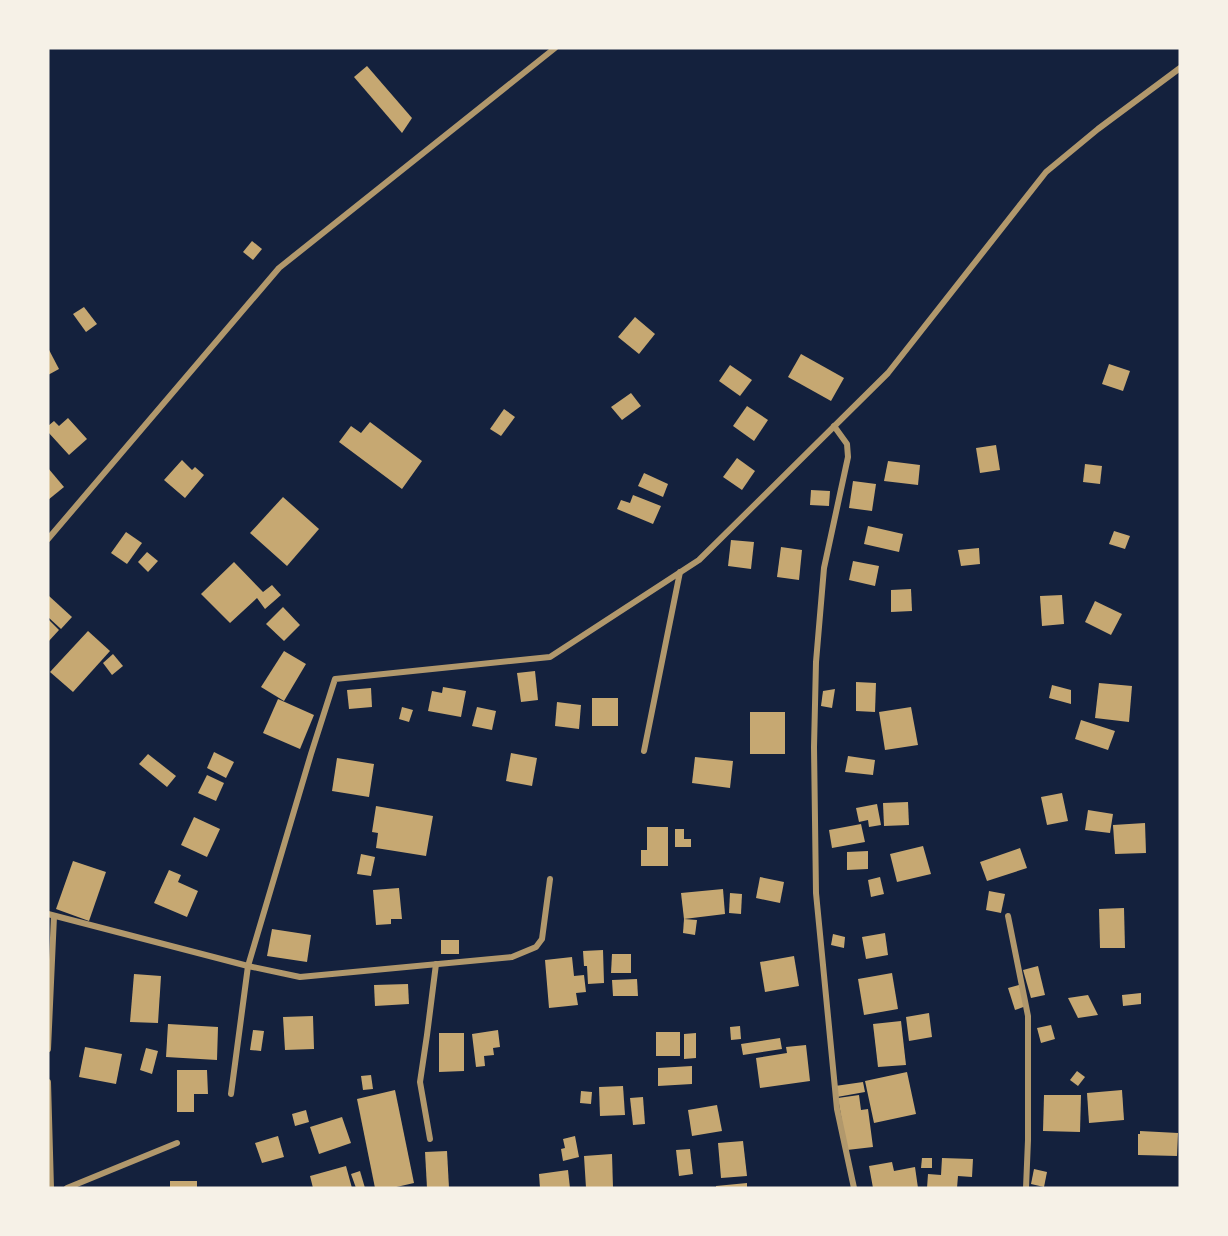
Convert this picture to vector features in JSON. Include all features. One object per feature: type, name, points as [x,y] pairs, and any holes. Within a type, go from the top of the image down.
[{"type":"street","points":[[48,540],[279,268],[555,48]]},
{"type":"street","points":[[231,1094],[248,966],[310,754],[335,679],[550,657],[699,560],[888,373],[1046,172],[1098,129],[1180,69]]},
{"type":"street","points":[[834,426],[848,444],[848,457],[824,568],[816,662],[814,747],[816,893],[837,1109],[854,1188]]},
{"type":"street","points":[[644,751],[680,572]]},
{"type":"street","points":[[48,1049],[51,915],[248,966],[300,977],[512,957],[536,947],[542,939],[550,879]]},
{"type":"street","points":[[1008,916],[1028,1016],[1026,1188]]},
{"type":"street","points":[[430,1139],[420,1082],[436,964]]},
{"type":"street","points":[[48,1082],[51,1188]]},
{"type":"street","points":[[67,1188],[177,1143]]},
{"type":"building","points":[[367,66],[412,118],[402,133],[354,77]]},
{"type":"building","points":[[252,241],[262,249],[253,260],[243,252]]},
{"type":"building","points":[[84,307],[97,324],[86,332],[73,314]]},
{"type":"building","points":[[635,317],[655,334],[639,354],[618,337]]},
{"type":"building","points":[[48,348],[59,369],[48,375]]},
{"type":"building","points":[[801,354],[844,378],[831,401],[788,377]]},
{"type":"building","points":[[1109,364],[1130,371],[1123,391],[1102,384]]},
{"type":"building","points":[[730,365],[752,380],[740,396],[719,381]]},
{"type":"building","points":[[631,393],[641,406],[622,420],[611,407]]},
{"type":"building","points":[[747,406],[768,420],[754,441],[733,426]]},
{"type":"building","points":[[504,409],[515,417],[501,436],[490,429]]},
{"type":"building","points":[[68,418],[87,439],[69,455],[48,432],[48,426],[54,421],[59,426]]},
{"type":"building","points":[[370,422],[422,461],[402,489],[339,442],[351,426],[361,433]]},
{"type":"building","points":[[996,445],[1000,470],[980,473],[976,448]]},
{"type":"building","points":[[737,458],[755,471],[742,490],[723,477]]},
{"type":"building","points":[[182,460],[192,470],[195,467],[204,475],[185,498],[164,480]]},
{"type":"building","points":[[888,461],[920,465],[918,485],[884,481]]},
{"type":"building","points":[[1085,464],[1102,466],[1100,484],[1083,482]]},
{"type":"building","points":[[48,468],[64,487],[48,500]]},
{"type":"building","points":[[644,473],[668,484],[663,497],[638,486]]},
{"type":"building","points":[[853,481],[876,484],[872,511],[849,508]]},
{"type":"building","points":[[811,490],[830,491],[829,506],[810,505]]},
{"type":"building","points":[[633,495],[661,506],[653,524],[617,509],[621,500],[630,503]]},
{"type":"building","points":[[283,497],[319,529],[287,566],[250,533]]},
{"type":"building","points":[[868,526],[903,534],[899,552],[864,544]]},
{"type":"building","points":[[1114,531],[1130,536],[1125,549],[1109,544]]},
{"type":"building","points":[[126,532],[142,543],[127,564],[111,553]]},
{"type":"building","points":[[731,540],[754,542],[751,569],[728,566]]},
{"type":"building","points":[[781,547],[802,550],[799,580],[777,577]]},
{"type":"building","points":[[979,548],[980,564],[961,566],[958,550]]},
{"type":"building","points":[[147,552],[158,561],[148,572],[138,562]]},
{"type":"building","points":[[853,561],[879,566],[875,586],[849,580]]},
{"type":"building","points":[[234,562],[263,592],[272,585],[281,595],[265,609],[257,598],[230,623],[201,594]]},
{"type":"building","points":[[911,589],[912,611],[891,612],[891,590]]},
{"type":"building","points":[[1062,595],[1064,624],[1042,626],[1040,596]]},
{"type":"building","points":[[49,596],[72,617],[61,629],[48,617]]},
{"type":"building","points":[[1095,601],[1122,614],[1111,635],[1085,622]]},
{"type":"building","points":[[283,607],[300,625],[284,641],[266,624]]},
{"type":"building","points":[[48,619],[59,630],[48,642]]},
{"type":"building","points":[[88,631],[110,651],[73,692],[50,672]]},
{"type":"building","points":[[284,651],[306,664],[284,701],[261,687]]},
{"type":"building","points":[[113,654],[123,666],[112,675],[103,663]]},
{"type":"building","points":[[535,671],[538,700],[521,702],[517,673]]},
{"type":"building","points":[[856,682],[876,683],[875,712],[856,711]]},
{"type":"building","points":[[1099,683],[1132,686],[1129,722],[1095,718]]},
{"type":"building","points":[[1052,685],[1071,690],[1071,704],[1049,698]]},
{"type":"building","points":[[443,687],[466,691],[461,717],[428,711],[432,691],[442,693]]},
{"type":"building","points":[[371,688],[372,707],[349,709],[347,690]]},
{"type":"building","points":[[835,689],[832,708],[821,706],[823,691]]},
{"type":"building","points":[[592,698],[618,698],[618,726],[592,726]]},
{"type":"building","points":[[278,699],[314,715],[300,749],[263,733]]},
{"type":"building","points":[[557,702],[581,705],[579,729],[555,726]]},
{"type":"building","points":[[402,707],[413,710],[409,722],[399,719]]},
{"type":"building","points":[[477,707],[496,711],[492,730],[472,726]]},
{"type":"building","points":[[911,707],[918,745],[885,750],[879,712]]},
{"type":"building","points":[[750,712],[785,712],[785,754],[750,754]]},
{"type":"building","points":[[1081,720],[1115,731],[1108,750],[1075,739]]},
{"type":"building","points":[[214,752],[234,762],[226,778],[207,768]]},
{"type":"building","points":[[511,753],[537,758],[532,786],[506,781]]},
{"type":"building","points":[[148,754],[176,776],[167,787],[139,764]]},
{"type":"building","points":[[848,756],[875,760],[873,775],[845,772]]},
{"type":"building","points":[[695,757],[733,761],[730,788],[692,783]]},
{"type":"building","points":[[337,758],[374,764],[369,797],[332,791]]},
{"type":"building","points":[[207,775],[224,783],[216,801],[198,793]]},
{"type":"building","points":[[1062,793],[1068,821],[1047,825],[1041,797]]},
{"type":"building","points":[[908,802],[909,825],[884,826],[883,803]]},
{"type":"building","points":[[877,804],[881,825],[869,827],[868,820],[859,822],[856,808]]},
{"type":"building","points":[[376,806],[433,816],[426,856],[376,848],[378,833],[372,832]]},
{"type":"building","points":[[1088,810],[1113,814],[1110,833],[1085,830]]},
{"type":"building","points":[[194,817],[220,829],[207,857],[181,845]]},
{"type":"building","points":[[1145,823],[1146,853],[1115,854],[1113,825]]},
{"type":"building","points":[[861,824],[865,842],[832,848],[829,830]]},
{"type":"building","points":[[647,827],[668,827],[668,866],[641,866],[641,850],[647,850]]},
{"type":"building","points":[[675,829],[684,829],[684,839],[691,839],[691,847],[675,847]]},
{"type":"building","points":[[923,846],[931,874],[897,882],[890,854]]},
{"type":"building","points":[[1020,848],[1027,868],[987,881],[980,862]]},
{"type":"building","points":[[868,851],[868,869],[847,870],[847,852]]},
{"type":"building","points":[[361,854],[375,857],[371,876],[357,874]]},
{"type":"building","points":[[73,861],[106,872],[89,921],[56,909]]},
{"type":"building","points":[[169,870],[181,875],[178,882],[198,891],[187,917],[154,903]]},
{"type":"building","points":[[760,877],[784,882],[780,903],[756,898]]},
{"type":"building","points":[[880,877],[884,894],[871,897],[868,880]]},
{"type":"building","points":[[399,888],[402,919],[391,919],[391,924],[376,925],[373,890]]},
{"type":"building","points":[[723,889],[725,914],[684,919],[681,893]]},
{"type":"building","points":[[989,891],[1005,894],[1001,913],[986,910]]},
{"type":"building","points":[[730,893],[742,894],[741,914],[729,913]]},
{"type":"building","points":[[1124,908],[1125,948],[1100,948],[1099,909]]},
{"type":"building","points":[[684,919],[697,920],[695,935],[683,933]]},
{"type":"building","points":[[272,929],[311,935],[307,962],[267,956]]},
{"type":"building","points":[[885,933],[888,955],[866,959],[862,937]]},
{"type":"building","points":[[833,934],[845,937],[844,948],[831,945]]},
{"type":"building","points":[[441,940],[459,940],[459,954],[441,954]]},
{"type":"building","points":[[603,950],[604,983],[588,984],[583,951]]},
{"type":"building","points":[[612,954],[631,954],[631,973],[611,973]]},
{"type":"building","points":[[794,956],[799,986],[765,992],[760,962]]},
{"type":"building","points":[[572,957],[574,976],[584,975],[586,992],[576,993],[578,1005],[549,1008],[545,960]]},
{"type":"building","points":[[1038,966],[1045,995],[1031,998],[1023,970]]},
{"type":"building","points":[[892,973],[898,1009],[864,1015],[858,979]]},
{"type":"building","points":[[134,974],[161,976],[158,1023],[130,1022]]},
{"type":"building","points":[[637,979],[638,996],[613,996],[612,980]]},
{"type":"building","points":[[408,984],[409,1004],[375,1006],[374,985]]},
{"type":"building","points":[[1019,985],[1026,1006],[1015,1010],[1008,988]]},
{"type":"building","points":[[1141,993],[1141,1004],[1123,1006],[1122,995]]},
{"type":"building","points":[[1088,995],[1098,1015],[1078,1018],[1068,998]]},
{"type":"building","points":[[929,1013],[932,1037],[909,1041],[906,1017]]},
{"type":"building","points":[[313,1016],[314,1049],[285,1050],[283,1017]]},
{"type":"building","points":[[901,1021],[906,1065],[878,1067],[873,1024]]},
{"type":"building","points":[[168,1024],[218,1027],[217,1060],[166,1057]]},
{"type":"building","points":[[1051,1025],[1055,1039],[1041,1043],[1037,1028]]},
{"type":"building","points":[[740,1026],[741,1039],[731,1040],[730,1027]]},
{"type":"building","points":[[253,1030],[264,1031],[261,1051],[250,1050]]},
{"type":"building","points":[[498,1030],[500,1047],[493,1048],[494,1055],[484,1056],[485,1066],[476,1067],[472,1034]]},
{"type":"building","points":[[656,1032],[680,1032],[680,1056],[656,1056]]},
{"type":"building","points":[[439,1033],[464,1033],[464,1071],[439,1072]]},
{"type":"building","points":[[696,1033],[696,1058],[684,1059],[684,1034]]},
{"type":"building","points":[[780,1038],[782,1049],[743,1055],[741,1044]]},
{"type":"building","points":[[806,1045],[810,1081],[760,1088],[756,1058],[787,1053],[786,1047]]},
{"type":"building","points":[[85,1047],[122,1054],[116,1084],[79,1077]]},
{"type":"building","points":[[146,1048],[158,1051],[152,1074],[140,1070]]},
{"type":"building","points":[[692,1066],[692,1084],[658,1086],[658,1068]]},
{"type":"building","points":[[177,1070],[207,1070],[208,1094],[194,1094],[194,1112],[177,1112]]},
{"type":"building","points":[[1077,1071],[1085,1077],[1078,1086],[1070,1080]]},
{"type":"building","points":[[907,1072],[916,1114],[874,1123],[865,1081]]},
{"type":"building","points":[[371,1075],[373,1089],[363,1090],[361,1076]]},
{"type":"building","points":[[863,1082],[865,1092],[837,1097],[835,1086]]},
{"type":"building","points":[[623,1086],[625,1115],[600,1116],[599,1087]]},
{"type":"building","points":[[395,1090],[414,1183],[392,1188],[375,1188],[357,1099]]},
{"type":"building","points":[[1122,1090],[1124,1120],[1089,1123],[1087,1093]]},
{"type":"building","points":[[581,1091],[592,1092],[591,1104],[580,1103]]},
{"type":"building","points":[[859,1095],[861,1110],[868,1109],[873,1147],[847,1150],[838,1098]]},
{"type":"building","points":[[1044,1095],[1081,1095],[1080,1132],[1043,1131]]},
{"type":"building","points":[[643,1097],[645,1124],[633,1125],[630,1098]]},
{"type":"building","points":[[717,1105],[722,1131],[692,1136],[688,1110]]},
{"type":"building","points":[[306,1110],[309,1122],[295,1126],[292,1114]]},
{"type":"building","points":[[342,1117],[351,1143],[319,1154],[310,1127]]},
{"type":"building","points":[[1140,1131],[1178,1133],[1177,1156],[1138,1155]]},
{"type":"building","points":[[278,1136],[284,1157],[262,1163],[255,1143]]},
{"type":"building","points":[[575,1136],[579,1157],[563,1161],[561,1149],[565,1148],[563,1139]]},
{"type":"building","points":[[743,1141],[747,1176],[721,1178],[718,1143]]},
{"type":"building","points":[[690,1149],[693,1174],[679,1176],[676,1150]]},
{"type":"building","points":[[447,1151],[449,1188],[427,1188],[425,1152]]},
{"type":"building","points":[[612,1154],[613,1188],[586,1188],[584,1156]]},
{"type":"building","points":[[922,1158],[932,1158],[932,1168],[921,1168]]},
{"type":"building","points":[[942,1158],[973,1159],[972,1177],[958,1176],[957,1188],[927,1188],[928,1174],[941,1175]]},
{"type":"building","points":[[892,1162],[894,1171],[915,1167],[918,1188],[873,1188],[869,1166]]},
{"type":"building","points":[[346,1166],[352,1188],[313,1188],[310,1176]]},
{"type":"building","points":[[1034,1169],[1047,1172],[1044,1187],[1031,1184]]},
{"type":"building","points":[[568,1170],[570,1188],[540,1188],[539,1174]]},
{"type":"building","points":[[360,1171],[365,1188],[356,1188],[351,1174]]},
{"type":"building","points":[[170,1181],[197,1181],[197,1188],[170,1188]]},
{"type":"building","points":[[747,1183],[747,1188],[716,1188],[716,1186]]}]
